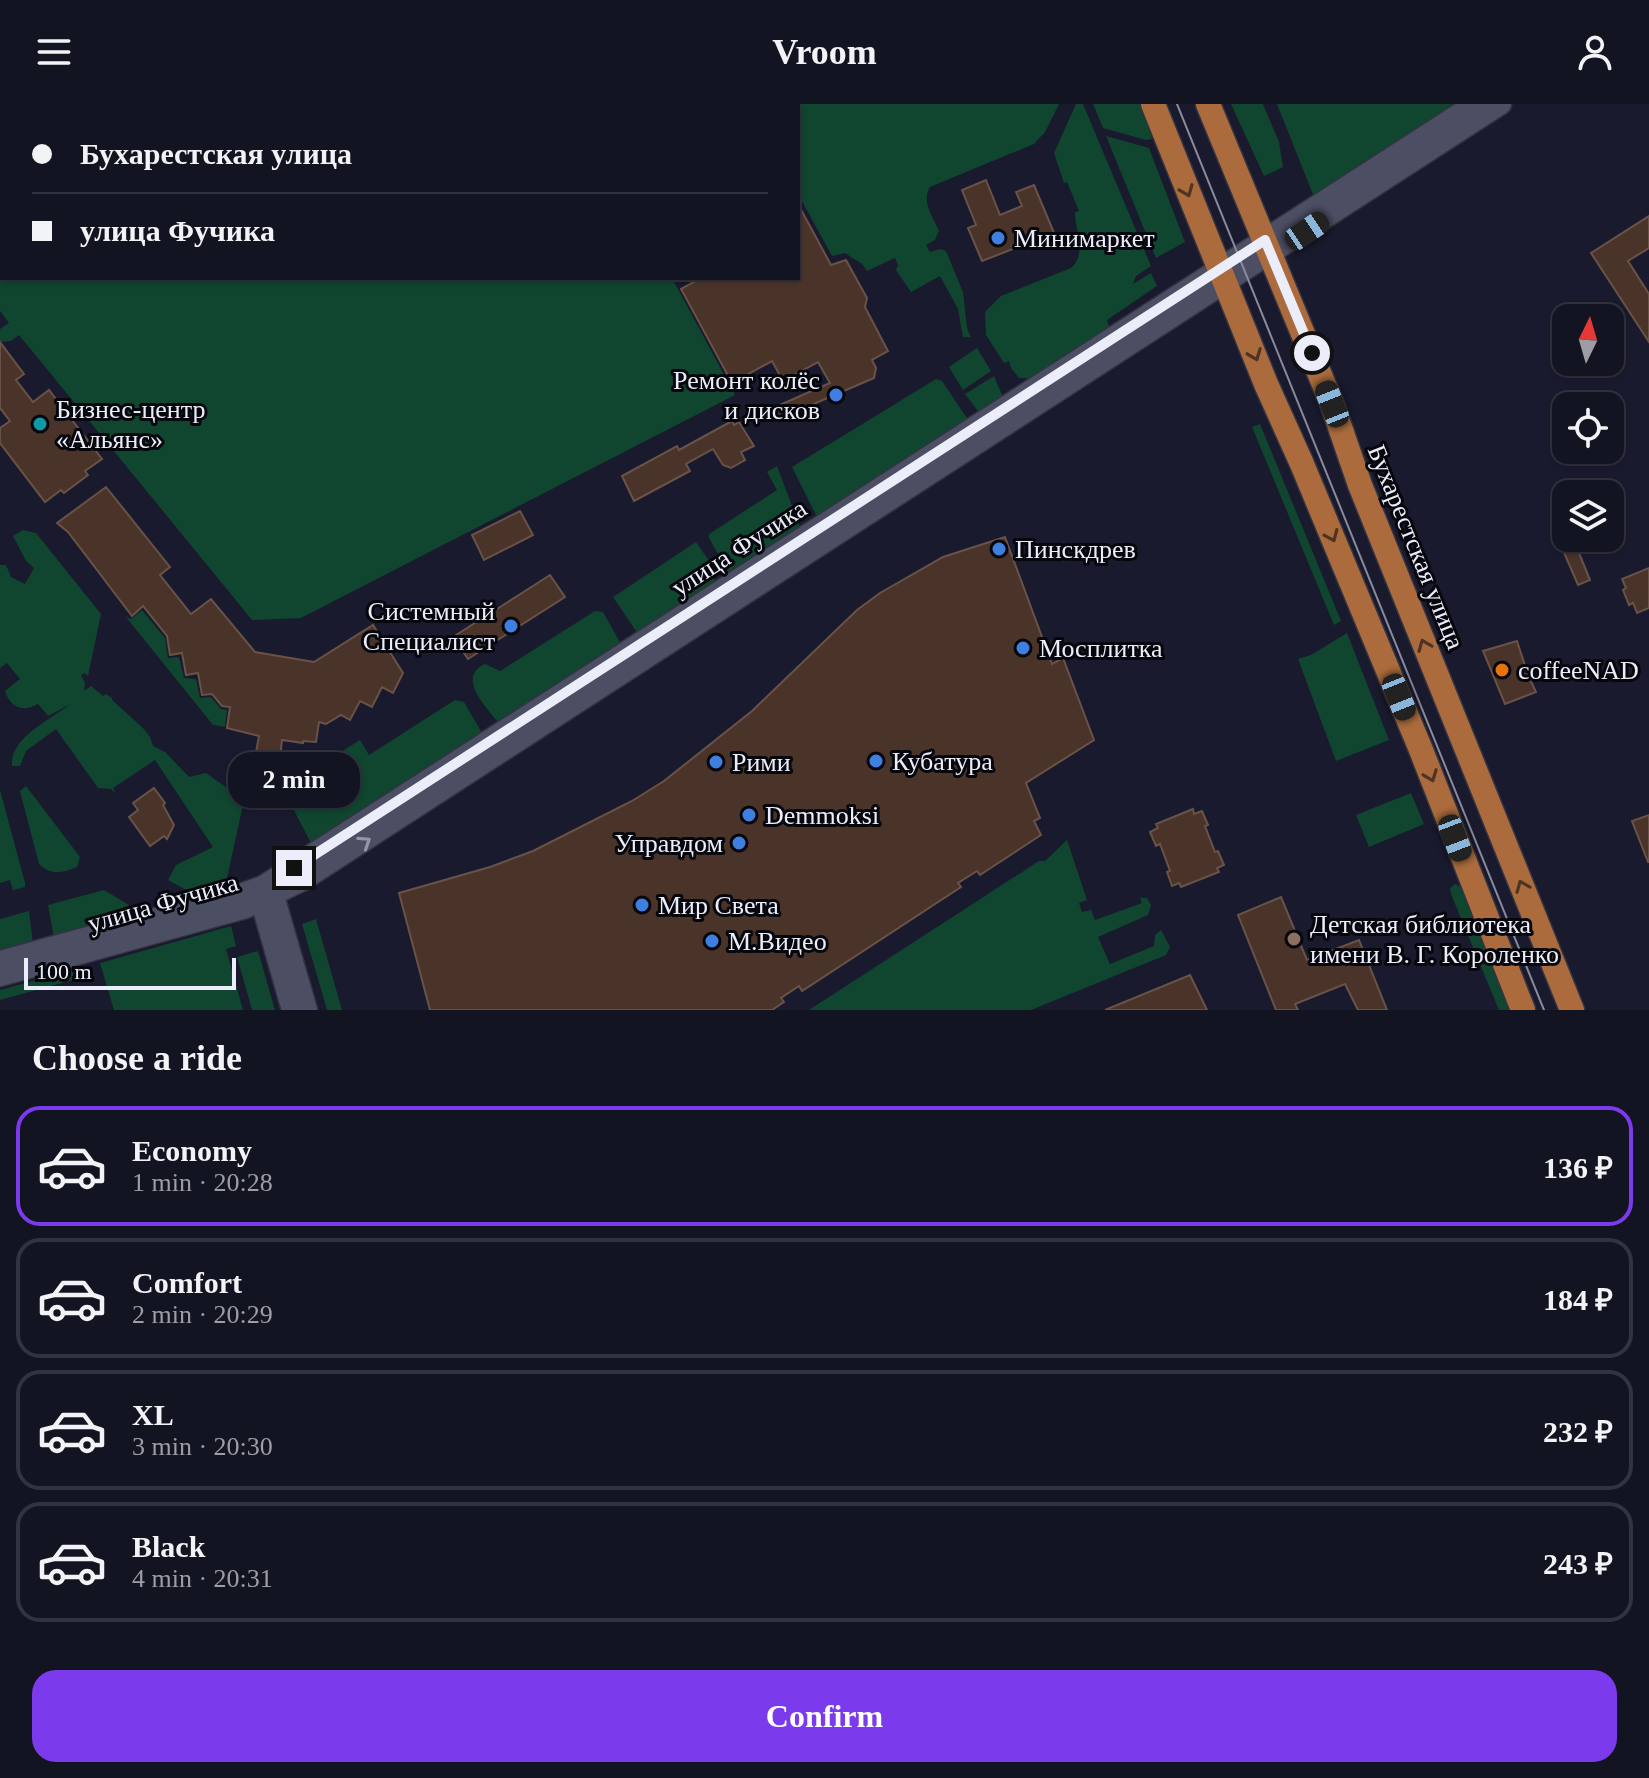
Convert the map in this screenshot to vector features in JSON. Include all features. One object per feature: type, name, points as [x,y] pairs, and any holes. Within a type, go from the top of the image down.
[{"type":"main road","points":[[1153,104],[1421,750],[1523,1010]]},
{"type":"main road","name":"Бухарестская улица","points":[[1208,104],[1332,404],[1360,485],[1572,1010]]},
{"type":"street","name":"улица Фучика","points":[[0,976],[266,895],[1268,246],[1474,104]]},
{"type":"street","name":"улица Фучика","points":[[1268,246],[1501,104]]},
{"type":"street","name":"улица Фучика","points":[[0,961],[229,898],[266,895]]},
{"type":"street","points":[[266,895],[292,1010]]},
{"type":"street","points":[[266,895],[307,1010]]},
{"type":"green space","points":[[800,104],[1059,104],[1045,132],[1034,144],[930,187],[928,192],[929,209],[939,231],[935,240],[926,245],[930,252],[946,251],[963,292],[971,337],[963,337],[958,309],[940,276],[911,292],[896,270],[898,265],[895,258],[867,271],[845,253],[832,256],[800,198]]},
{"type":"green space","points":[[1076,104],[1083,104],[1151,266],[1136,276],[1133,284],[1151,273],[1157,286],[1107,320],[1110,329],[1033,378],[1019,378],[1009,361],[1004,363],[986,335],[985,312],[1001,296],[1071,268],[1076,263],[1079,250],[1075,212],[1079,211],[1067,182],[1064,183],[1054,153]]},
{"type":"green space","points":[[1093,104],[1141,104],[1152,139],[1103,128]]},
{"type":"green space","points":[[1231,104],[1263,104],[1279,142],[1283,167],[1264,176]]},
{"type":"green space","points":[[1277,104],[1455,104],[1314,197]]},
{"type":"green space","points":[[1106,136],[1149,148],[1185,242],[1156,258]]},
{"type":"green space","points":[[0,280],[673,280],[735,395],[301,618],[252,620],[19,335],[11,341],[0,342],[0,329],[9,323],[0,311]]},
{"type":"green space","points":[[977,348],[991,371],[963,390],[949,367]]},
{"type":"green space","points":[[994,376],[1002,395],[999,401],[980,414],[965,394]]},
{"type":"green space","points":[[936,379],[942,381],[969,421],[818,519],[792,467]]},
{"type":"green space","points":[[1260,424],[1341,621],[1334,625],[1252,427]]},
{"type":"green space","points":[[777,466],[800,527],[728,572],[709,534],[777,490],[767,472]]},
{"type":"green space","points":[[23,530],[36,533],[101,614],[88,676],[85,673],[81,675],[85,683],[84,691],[91,686],[103,696],[106,694],[112,698],[143,728],[153,746],[165,752],[189,777],[206,773],[244,800],[226,883],[190,892],[168,880],[176,865],[213,847],[155,760],[113,788],[116,794],[111,789],[98,788],[56,729],[26,751],[20,766],[12,766],[17,746],[24,738],[69,705],[48,716],[38,704],[27,708],[13,705],[5,691],[20,679],[7,663],[0,668],[0,565],[6,565],[11,577],[25,584],[34,568],[26,561],[13,536]]},
{"type":"green space","points":[[696,542],[712,565],[715,584],[638,634],[613,597]]},
{"type":"green space","points":[[142,610],[165,638],[168,658],[179,657],[184,678],[196,679],[200,698],[211,697],[221,709],[227,710],[225,727],[213,725],[126,617],[131,619]]},
{"type":"green space","points":[[595,611],[603,612],[621,644],[501,723],[496,720],[480,699],[473,683],[477,669],[485,664],[500,671]]},
{"type":"green space","points":[[1347,633],[1389,740],[1336,761],[1298,659],[1311,655]]},
{"type":"green space","points":[[455,700],[464,702],[482,733],[313,847],[283,789],[360,740],[369,755]]},
{"type":"green space","points":[[26,786],[80,857],[77,867],[57,872],[39,864],[20,791]]},
{"type":"green space","points":[[0,790],[25,883],[25,887],[13,890],[10,880],[0,883]]},
{"type":"green space","points":[[1411,793],[1424,824],[1369,847],[1356,815]]},
{"type":"green space","points":[[1067,840],[1087,900],[1079,903],[1082,912],[1091,910],[1095,920],[1142,903],[1140,898],[1147,898],[1151,905],[1148,915],[1098,937],[1110,964],[1154,946],[1155,935],[1161,930],[1170,947],[1166,955],[1031,1010],[809,1010],[1039,861],[1045,861]]},
{"type":"green space","points":[[1455,884],[1461,887],[1511,1010],[1499,1010],[1451,894],[1450,888]]},
{"type":"green space","points":[[104,890],[129,905],[124,918],[54,938],[48,905]]},
{"type":"green space","points":[[29,911],[33,943],[0,953],[0,919]]},
{"type":"green space","points":[[316,919],[342,1010],[327,1010],[302,924]]},
{"type":"green space","points":[[231,926],[236,946],[226,949],[243,1010],[114,1010],[100,963]]},
{"type":"green space","points":[[258,951],[275,1010],[252,1010],[237,957]]},
{"type":"green space","points":[[87,966],[84,977],[0,1000],[0,990]]},
{"type":"building","points":[[986,180],[1000,215],[1022,206],[1016,192],[1034,185],[1057,240],[1038,248],[1034,236],[1012,245],[1013,249],[982,261],[968,228],[976,225],[962,190]]},
{"type":"building","points":[[800,208],[831,265],[846,260],[867,298],[865,307],[888,351],[872,360],[876,368],[874,378],[779,419],[775,407],[830,383],[818,362],[783,381],[772,361],[732,383],[681,289],[697,280],[800,280]]},
{"type":"building","points":[[1649,216],[1649,248],[1628,261],[1649,294],[1649,342],[1591,253]]},
{"type":"building","name":"Бизнес-центр «Альянс»","points":[[0,342],[24,374],[16,380],[33,402],[49,390],[102,459],[85,471],[88,475],[64,493],[61,490],[45,502],[0,443],[0,428],[10,421],[0,408]]},
{"type":"building","points":[[732,421],[734,425],[739,422],[754,446],[741,452],[745,460],[731,468],[723,465],[713,449],[686,464],[690,471],[634,501],[622,476]]},
{"type":"building","points":[[106,487],[170,567],[160,575],[191,614],[211,599],[255,652],[314,662],[373,625],[403,673],[393,693],[382,687],[372,707],[360,701],[350,720],[341,715],[326,724],[319,722],[316,742],[282,740],[279,768],[259,768],[259,764],[254,763],[259,736],[227,728],[230,707],[222,706],[212,694],[202,695],[198,673],[186,675],[182,653],[170,655],[167,636],[143,606],[132,616],[68,532],[57,523]]},
{"type":"building","points":[[520,511],[533,535],[484,560],[472,535]]},
{"type":"building","name":"Кубатура","points":[[1005,537],[1052,664],[1063,658],[1094,740],[1026,783],[1040,818],[1034,821],[1041,835],[980,875],[977,871],[958,883],[961,887],[802,991],[799,986],[781,998],[784,1002],[772,1010],[430,1010],[399,893],[490,867],[533,851],[632,801],[664,781],[752,711],[857,610],[880,593],[943,557]]},
{"type":"building","points":[[1564,552],[1579,552],[1590,580],[1578,585]]},
{"type":"building","points":[[1649,568],[1649,608],[1637,613],[1633,603],[1629,605],[1622,579]]},
{"type":"building","points":[[550,575],[565,597],[468,659],[453,637]]},
{"type":"building","points":[[1517,641],[1536,692],[1505,704],[1483,651]]},
{"type":"building","points":[[154,788],[165,803],[163,805],[174,825],[167,839],[164,836],[150,846],[129,817],[138,810],[133,803]]},
{"type":"building","points":[[1193,809],[1194,814],[1202,811],[1215,852],[1218,851],[1224,865],[1217,868],[1219,872],[1181,887],[1179,883],[1172,886],[1160,844],[1156,846],[1150,832],[1158,828],[1156,824]]},
{"type":"building","points":[[1649,815],[1649,862],[1648,862],[1632,821]]},
{"type":"building","points":[[1281,897],[1307,960],[1359,940],[1387,1010],[1358,1010],[1345,984],[1295,1004],[1298,1010],[1276,1010],[1238,915]]},
{"type":"building","points":[[1190,975],[1207,1010],[1105,1010]]},
{"type":"tram line","points":[[1177,104],[1544,1010]]},
{"type":"place","name":"Минимаркет","points":[[998,238]]},
{"type":"place","name":"Ремонт колёс и дисков","points":[[836,395]]},
{"type":"place","name":"Бизнес-центр «Альянс»","points":[[40,424]]},
{"type":"place","name":"Пинскдрев","points":[[999,549]]},
{"type":"place","name":"Системный Специалист","points":[[511,626]]},
{"type":"place","name":"Мосплитка","points":[[1023,648]]},
{"type":"place","name":"coffeeNAD","points":[[1502,670]]},
{"type":"place","name":"Кубатура","points":[[876,761]]},
{"type":"place","name":"Рими","points":[[716,762]]},
{"type":"place","name":"Demmoksi","points":[[749,815]]},
{"type":"place","name":"Управдом","points":[[739,843]]},
{"type":"place","name":"Мир Света","points":[[642,905]]},
{"type":"place","name":"Детская библиотека имени В. Г. Короленко","points":[[1294,939]]},
{"type":"place","name":"М.Видео","points":[[712,941]]},
{"type":"route","points":[[294,868],[1265,240],[1312,353]]}]
